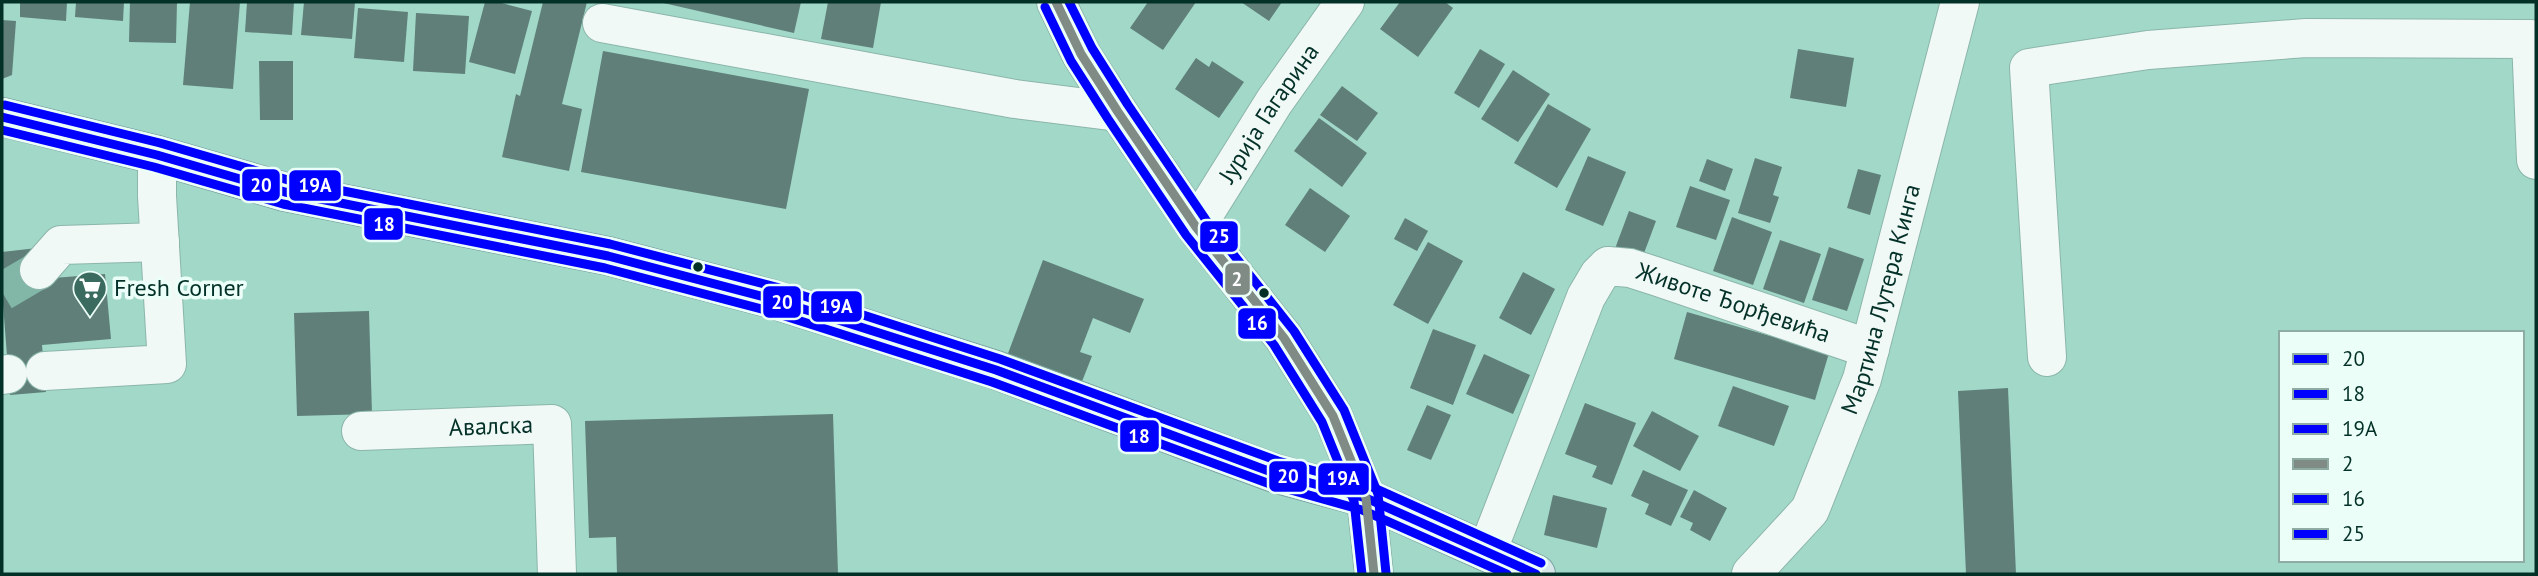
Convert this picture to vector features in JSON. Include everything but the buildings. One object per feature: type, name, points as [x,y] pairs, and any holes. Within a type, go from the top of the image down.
[{"type":"main road","points":[[2,117],[157,155],[285,192],[608,256],[772,299],[996,370],[1274,473],[1366,498],[1536,574]]},
{"type":"street","points":[[1056,2],[1081,54],[1118,112],[1196,227],[1284,338],[1333,416],[1366,498],[1374,574]]},
{"type":"street","name":"Јурија Гагарина","points":[[1196,227],[1274,102],[1345,2]]},
{"type":"street","name":"Мартина Лутера Кинга","points":[[1751,574],[1810,510],[1862,379],[1960,2]]},
{"type":"street","points":[[602,23],[1015,99],[1118,112]]},
{"type":"street","points":[[2047,357],[2029,68],[2148,50],[2306,38],[2531,39],[2536,160]]},
{"type":"street","points":[[18,373],[167,364],[157,155]]},
{"type":"street","points":[[39,271],[61,245],[160,242]]},
{"type":"street","name":"Животе Ђорђевића","points":[[1487,552],[1587,297],[1599,275],[1608,266],[1630,268],[1870,349]]},
{"type":"street","name":"Авалска","points":[[361,431],[552,424],[557,574]]},
{"type":"tunnel","points":[[2,292],[39,270]]},
{"type":"transit line","name":"2","points":[[1056,2],[1081,54],[1118,112],[1196,227],[1284,338],[1333,416],[1366,498],[1374,574]]},
{"type":"transit line","name":"25","points":[[1069,2],[1092,48],[1128,105],[1206,220],[1294,331],[1344,410],[1378,494],[1386,573]]},
{"type":"transit line","name":"16","points":[[1045,7],[1071,61],[1108,119],[1186,235],[1274,345],[1322,422],[1354,501],[1362,574]]},
{"type":"transit line","name":"19А","points":[[5,105],[160,143],[288,180],[610,244],[776,287],[1000,359],[1278,461],[1370,486],[1541,563]]},
{"type":"transit line","name":"20","points":[[2,117],[157,155],[285,192],[608,256],[772,299],[996,370],[1274,473],[1366,498],[1536,574]]},
{"type":"transit line","name":"18","points":[[2,130],[154,167],[283,204],[605,268],[769,311],[992,382],[1270,484],[1362,510],[1507,574]]},
{"type":"place","name":"Fresh Corner","points":[[90,318]]}]
